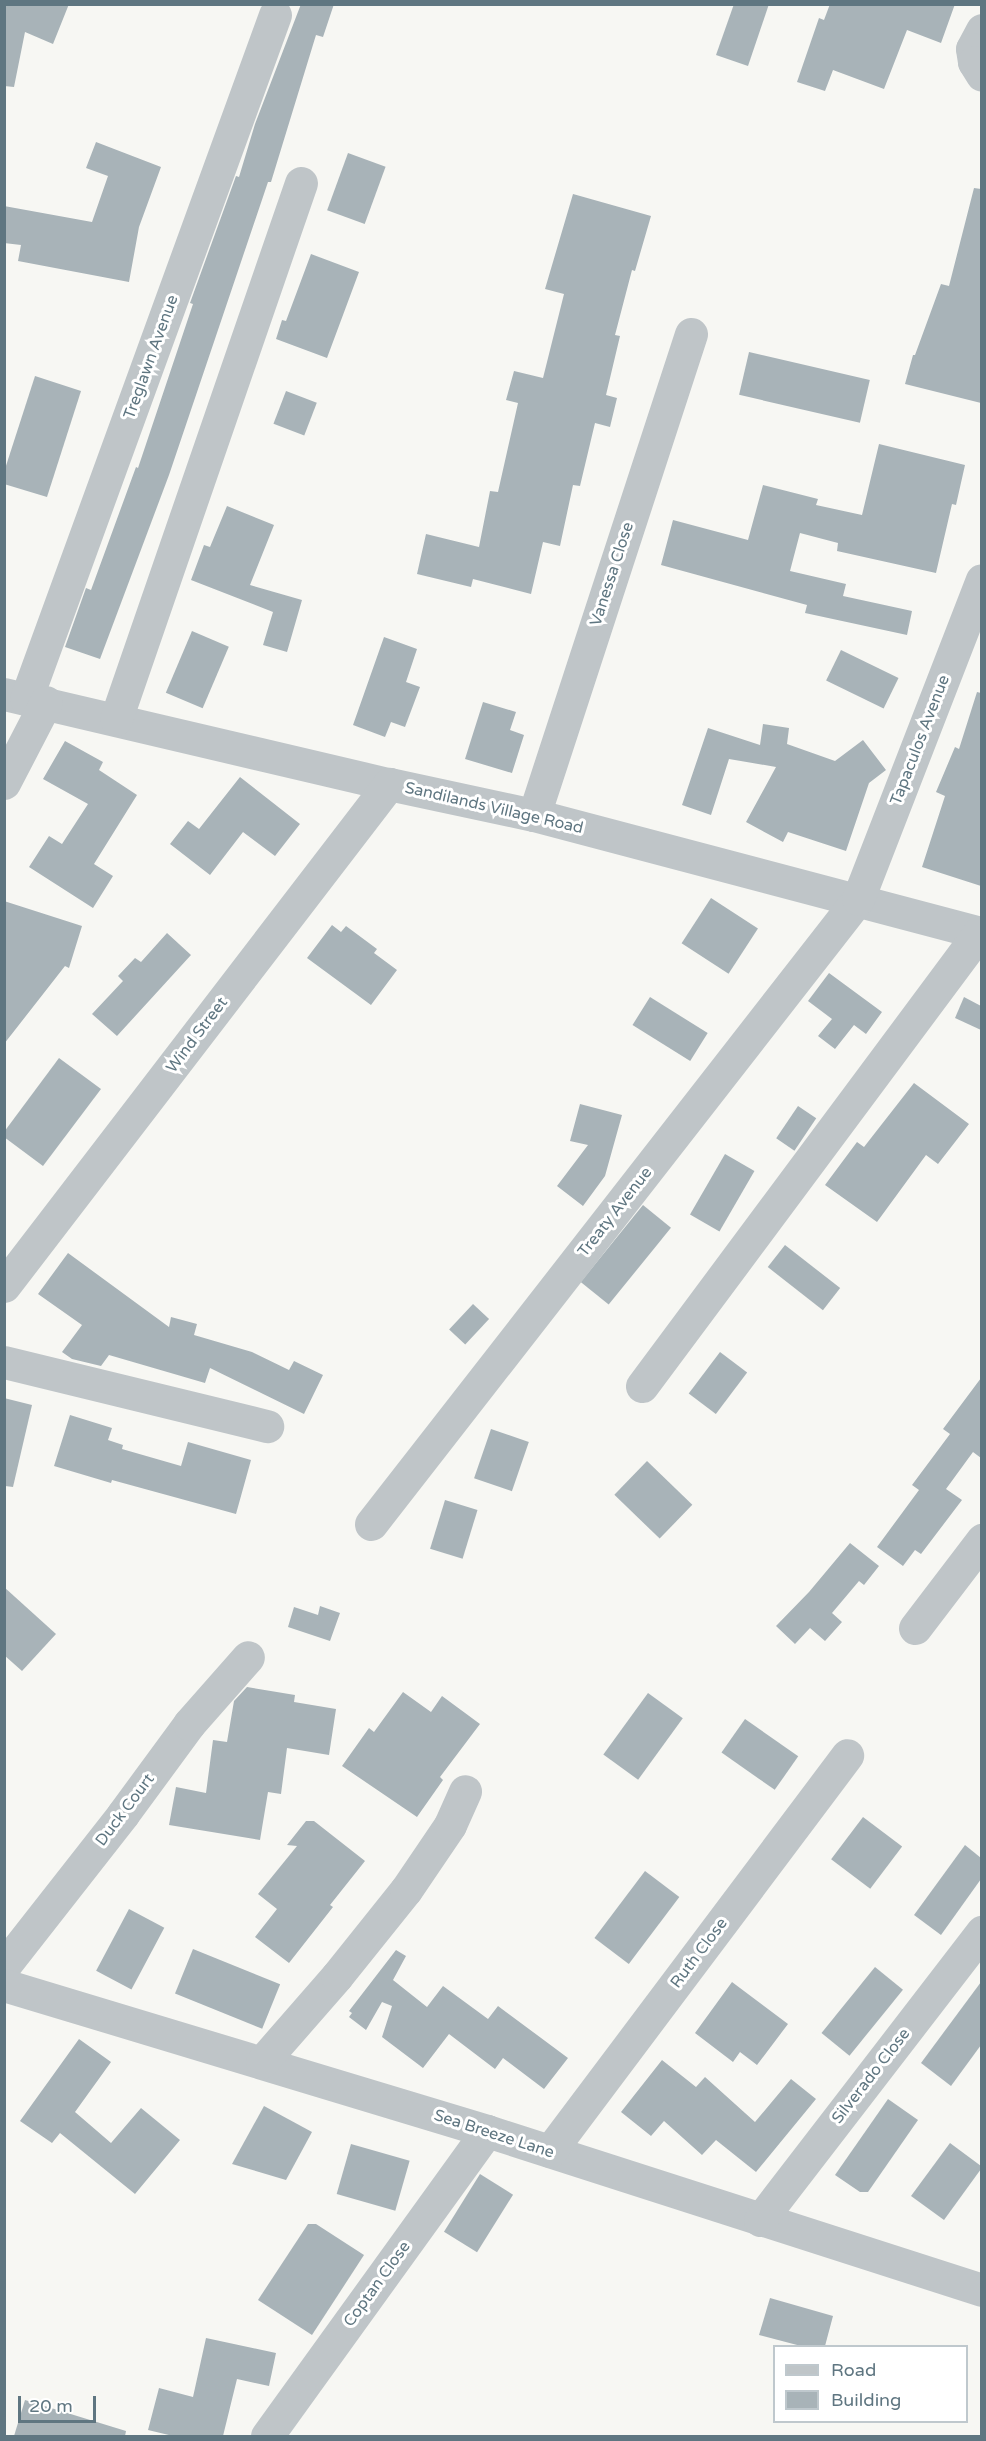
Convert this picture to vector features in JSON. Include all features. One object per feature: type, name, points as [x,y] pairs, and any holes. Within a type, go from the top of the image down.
[{"type":"street","name":"Treglawn Avenue","points":[[4,783],[26,698],[275,15]]},
{"type":"street","points":[[981,30],[972,49],[974,62],[981,75]]},
{"type":"street","points":[[116,719],[301,183]]},
{"type":"street","name":"Vanessa Close","points":[[534,815],[691,334]]},
{"type":"street","name":"Tapaculos Avenue","points":[[858,899],[981,580]]},
{"type":"street","name":"Sandilands Village Road","points":[[26,698],[389,784],[534,815],[980,933]]},
{"type":"street","name":"Wind Street","points":[[4,1286],[389,784]]},
{"type":"street","name":"Treaty Avenue","points":[[371,1524],[858,899]]},
{"type":"street","points":[[642,1386],[980,933]]},
{"type":"street","points":[[4,1362],[267,1426]]},
{"type":"street","points":[[915,1628],[981,1540]]},
{"type":"street","name":"Duck Court","points":[[4,1966],[123,1814],[189,1724],[248,1657]]},
{"type":"street","name":"Ruth Close","points":[[550,2151],[847,1755]]},
{"type":"street","points":[[262,2062],[337,1976],[406,1890],[450,1825],[465,1791]]},
{"type":"street","name":"Silverado Close","points":[[760,2220],[981,1932]]},
{"type":"street","name":"Sea Breeze Lane","points":[[4,1985],[487,2131],[981,2290]]},
{"type":"street","name":"Coptan Close","points":[[267,2436],[487,2131]]},
{"type":"building","points":[[4,4],[69,4],[53,44],[25,32],[14,87],[4,86]]},
{"type":"building","points":[[301,4],[334,4],[323,37],[316,35],[271,182],[268,182],[169,475],[100,659],[65,647],[86,588],[91,590],[136,467],[138,468],[193,304],[190,303],[236,176],[239,177],[255,124]]},
{"type":"building","points":[[734,4],[769,4],[748,66],[716,55]]},
{"type":"building","points":[[830,4],[955,4],[941,43],[907,30],[884,89],[833,70],[825,91],[797,82],[819,18],[824,20]]},
{"type":"building","points":[[96,142],[161,167],[139,227],[129,282],[18,261],[21,245],[4,243],[4,206],[92,222],[108,176],[86,168]]},
{"type":"building","points":[[348,153],[386,167],[365,224],[327,210]]},
{"type":"building","points":[[974,188],[981,189],[981,403],[905,384],[913,355],[915,355],[941,284],[949,286]]},
{"type":"building","points":[[573,194],[651,216],[635,271],[632,270],[615,335],[620,336],[606,395],[617,398],[610,427],[595,423],[580,486],[573,485],[560,546],[543,542],[531,594],[473,579],[471,587],[417,574],[426,534],[479,547],[490,491],[498,492],[518,403],[506,400],[514,371],[543,378],[564,294],[545,289]]},
{"type":"building","points":[[311,254],[359,272],[327,358],[276,339],[282,320],[286,321]]},
{"type":"building","points":[[749,352],[870,380],[860,423],[739,395]]},
{"type":"building","points":[[35,376],[81,391],[47,497],[4,484],[4,472]]},
{"type":"building","points":[[286,391],[317,403],[304,436],[273,424]]},
{"type":"building","points":[[879,444],[965,465],[956,505],[952,504],[936,573],[837,551],[838,543],[800,533],[790,571],[846,584],[843,596],[912,611],[907,635],[805,613],[807,605],[661,565],[673,520],[748,540],[763,485],[818,499],[816,505],[862,515]]},
{"type":"building","points":[[227,506],[274,525],[250,585],[302,600],[287,652],[263,645],[273,612],[191,580],[204,545],[210,547]]},
{"type":"building","points":[[192,631],[229,647],[203,708],[166,693]]},
{"type":"building","points":[[384,637],[417,649],[406,682],[420,687],[405,727],[391,722],[385,737],[353,725]]},
{"type":"building","points":[[841,650],[899,678],[884,709],[826,681]]},
{"type":"building","points":[[977,692],[981,693],[981,886],[922,867],[945,796],[936,792],[955,747],[959,749]]},
{"type":"building","points":[[483,702],[516,712],[510,730],[524,735],[512,773],[465,759]]},
{"type":"building","points":[[763,724],[789,728],[787,744],[835,761],[863,740],[886,770],[869,783],[846,851],[788,832],[783,842],[746,822],[776,767],[729,759],[711,815],[682,805],[708,728],[760,745]]},
{"type":"building","points":[[65,741],[103,762],[99,770],[137,795],[94,864],[113,876],[93,908],[29,867],[49,836],[62,844],[88,804],[43,779]]},
{"type":"building","points":[[240,777],[300,824],[275,856],[243,832],[210,875],[170,844],[188,821],[199,829]]},
{"type":"building","points":[[711,898],[758,928],[729,974],[682,943]]},
{"type":"building","points":[[4,901],[82,926],[69,968],[65,966],[4,1044]]},
{"type":"building","points":[[332,925],[341,932],[346,926],[377,949],[374,953],[397,970],[371,1005],[307,958]]},
{"type":"building","points":[[167,933],[191,955],[117,1036],[92,1014],[123,981],[118,976],[135,958],[141,962]]},
{"type":"building","points":[[829,973],[882,1012],[866,1034],[854,1025],[835,1049],[818,1036],[832,1019],[808,1001]]},
{"type":"building","points":[[650,997],[708,1033],[690,1061],[633,1025]]},
{"type":"building","points":[[964,997],[981,1006],[981,1030],[955,1018]]},
{"type":"building","points":[[59,1058],[101,1089],[43,1166],[4,1137],[4,1132]]},
{"type":"building","points":[[914,1083],[969,1124],[938,1164],[926,1155],[877,1222],[825,1185],[857,1142],[864,1147]]},
{"type":"building","points":[[580,1104],[622,1115],[605,1176],[583,1206],[557,1186],[588,1145],[570,1141]]},
{"type":"building","points":[[798,1106],[816,1118],[794,1151],[776,1138]]},
{"type":"building","points":[[725,1154],[754,1171],[719,1232],[690,1215]]},
{"type":"building","points":[[643,1205],[671,1228],[609,1305],[581,1282]]},
{"type":"building","points":[[785,1245],[840,1288],[823,1310],[768,1267]]},
{"type":"building","points":[[68,1253],[169,1327],[171,1317],[197,1324],[194,1335],[252,1352],[289,1370],[294,1361],[323,1375],[304,1414],[210,1368],[205,1383],[109,1355],[101,1366],[72,1359],[62,1352],[82,1325],[38,1294]]},
{"type":"building","points":[[473,1304],[489,1319],[465,1345],[449,1330]]},
{"type":"building","points":[[720,1352],[747,1372],[716,1414],[689,1394]]},
{"type":"building","points":[[981,1378],[981,1458],[973,1452],[946,1489],[962,1500],[921,1554],[915,1550],[903,1566],[877,1547],[919,1490],[912,1485],[950,1434],[943,1429]]},
{"type":"building","points":[[4,1398],[32,1405],[13,1487],[5,1486]]},
{"type":"building","points":[[70,1415],[112,1428],[108,1440],[123,1445],[122,1449],[181,1466],[188,1442],[251,1460],[236,1514],[112,1480],[111,1483],[54,1466]]},
{"type":"building","points":[[491,1429],[529,1442],[512,1491],[474,1478]]},
{"type":"building","points":[[647,1461],[692,1505],[660,1539],[614,1495]]},
{"type":"building","points":[[445,1500],[478,1510],[463,1559],[430,1549]]},
{"type":"building","points":[[850,1543],[879,1566],[864,1585],[859,1581],[832,1613],[842,1622],[825,1641],[810,1628],[795,1644],[776,1626],[809,1592]]},
{"type":"building","points":[[4,1587],[56,1634],[22,1671],[4,1655]]},
{"type":"building","points":[[320,1606],[340,1613],[330,1641],[288,1627],[294,1607],[318,1615]]},
{"type":"building","points":[[247,1687],[295,1695],[294,1702],[336,1709],[329,1755],[287,1748],[281,1794],[268,1792],[260,1840],[169,1825],[176,1787],[206,1793],[213,1740],[227,1742],[234,1701]]},
{"type":"building","points":[[403,1692],[431,1712],[442,1696],[480,1724],[440,1777],[443,1780],[417,1817],[342,1766],[369,1728],[374,1732]]},
{"type":"building","points":[[648,1693],[683,1718],[638,1780],[603,1754]]},
{"type":"building","points":[[745,1719],[798,1756],[775,1790],[721,1753]]},
{"type":"building","points":[[863,1817],[902,1846],[870,1889],[831,1859]]},
{"type":"building","points":[[306,1821],[314,1821],[365,1861],[330,1905],[333,1907],[289,1963],[255,1937],[277,1909],[258,1894],[297,1846],[287,1845]]},
{"type":"building","points":[[965,1845],[981,1858],[981,1879],[941,1935],[914,1915]]},
{"type":"building","points":[[645,1871],[679,1897],[629,1964],[594,1938]]},
{"type":"building","points":[[129,1909],[164,1928],[131,1990],[96,1971]]},
{"type":"building","points":[[193,1949],[280,1984],[262,2029],[175,1994]]},
{"type":"building","points":[[396,1950],[406,1956],[393,1980],[427,2007],[443,1986],[488,2019],[498,2006],[568,2058],[544,2089],[503,2058],[495,2069],[449,2034],[423,2068],[382,2037],[392,2006],[382,2002],[366,2030],[349,2017],[352,2013],[349,2011]]},
{"type":"building","points":[[875,1967],[903,1990],[849,2056],[822,2033]]},
{"type":"building","points":[[732,1982],[788,2024],[757,2065],[740,2052],[733,2062],[695,2033]]},
{"type":"building","points":[[981,1982],[981,2045],[951,2086],[921,2063]]},
{"type":"building","points":[[79,2039],[111,2062],[75,2112],[111,2143],[141,2108],[180,2140],[135,2194],[60,2133],[52,2143],[20,2121]]},
{"type":"building","points":[[662,2060],[696,2087],[705,2077],[755,2122],[791,2079],[816,2099],[756,2172],[716,2140],[702,2155],[664,2121],[651,2136],[621,2112]]},
{"type":"building","points":[[888,2099],[918,2120],[868,2192],[860,2192],[835,2175]]},
{"type":"building","points":[[264,2106],[312,2132],[286,2180],[232,2164]]},
{"type":"building","points":[[950,2143],[981,2166],[981,2169],[944,2220],[911,2196]]},
{"type":"building","points":[[351,2144],[410,2161],[395,2211],[337,2194]]},
{"type":"building","points":[[480,2174],[513,2195],[477,2252],[444,2232]]},
{"type":"building","points":[[308,2224],[316,2224],[364,2255],[312,2335],[258,2300]]},
{"type":"building","points":[[770,2298],[833,2316],[825,2345],[797,2345],[759,2335]]},
{"type":"building","points":[[206,2338],[276,2353],[269,2386],[237,2379],[223,2436],[173,2436],[148,2430],[159,2388],[193,2397]]},
{"type":"building","points":[[25,2400],[126,2431],[125,2436],[14,2436]]}]
